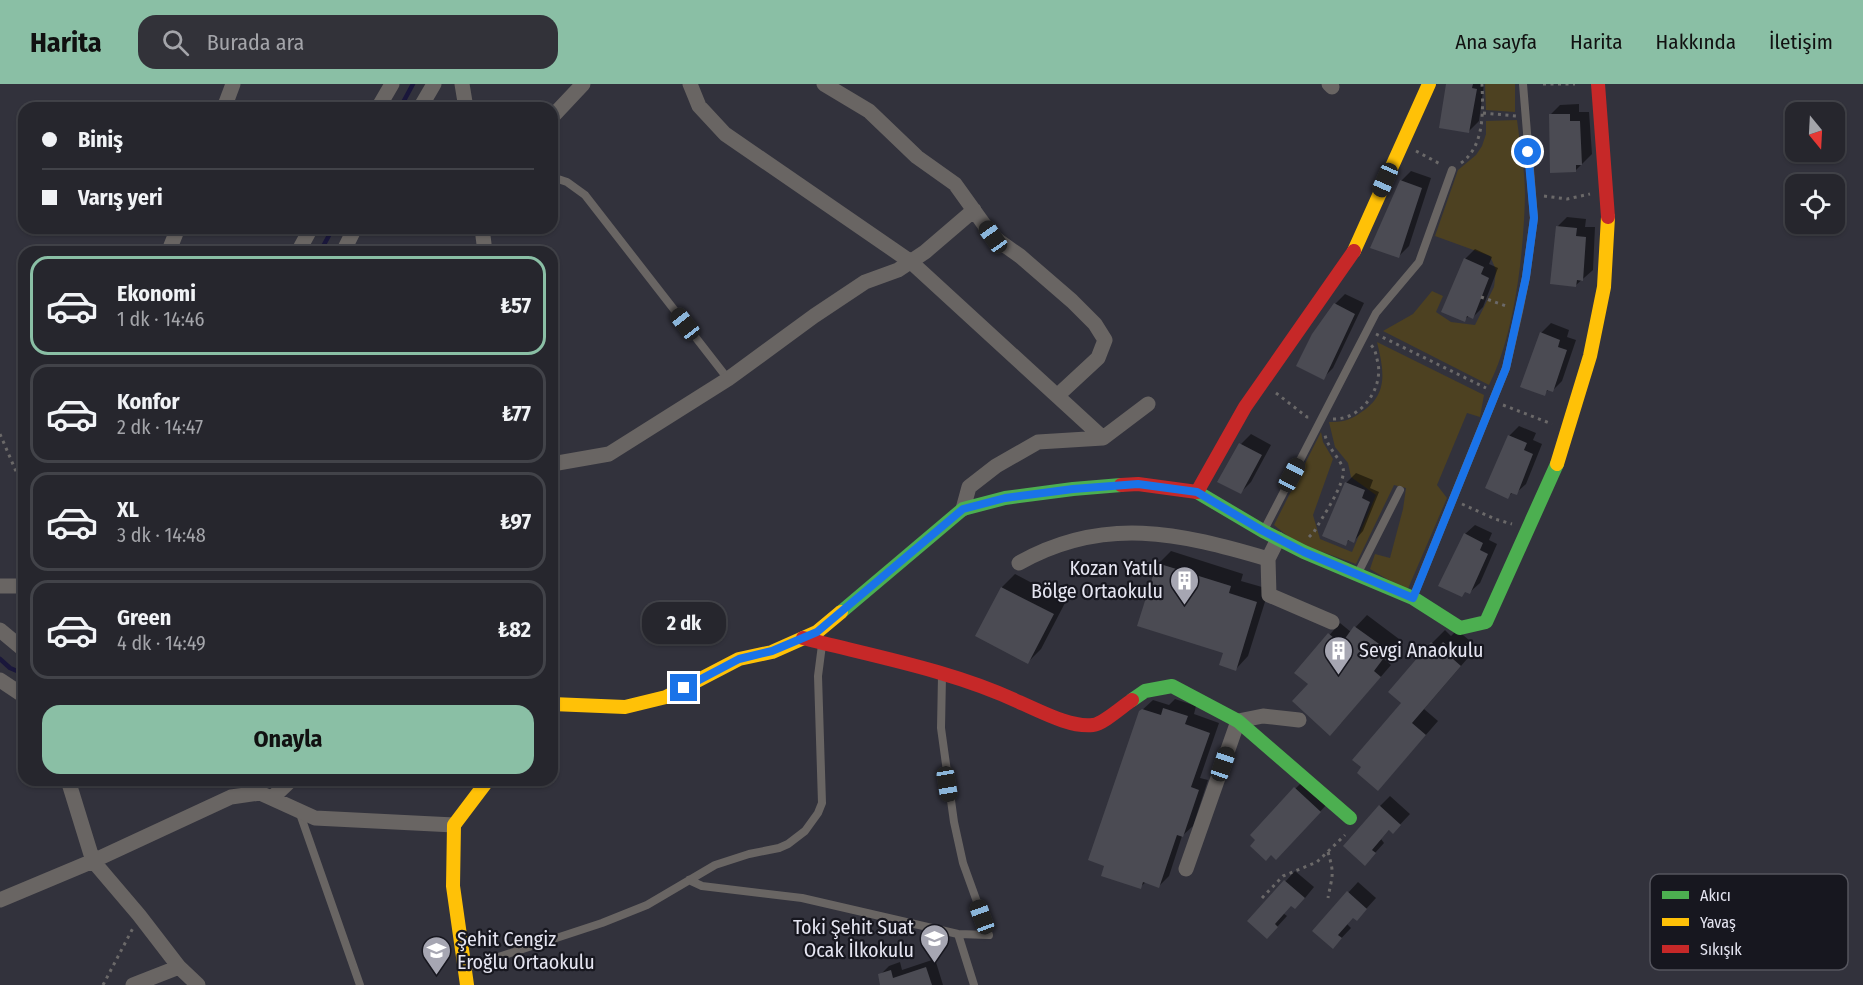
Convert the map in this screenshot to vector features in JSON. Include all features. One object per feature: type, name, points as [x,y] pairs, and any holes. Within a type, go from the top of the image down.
[{"type":"street","points":[[226,102],[233,84]]},
{"type":"street","points":[[382,102],[392,84]]},
{"type":"street","points":[[424,102],[434,84]]},
{"type":"street","points":[[462,84],[465,102]]},
{"type":"street","points":[[558,111],[583,84]]},
{"type":"street","points":[[690,84],[699,106],[724,134],[911,261],[1103,438]]},
{"type":"street","points":[[824,84],[869,111],[917,157],[955,184],[993,237],[1020,256],[1095,324],[1105,340],[1098,358],[1057,396]]},
{"type":"street","points":[[1197,492],[1245,406],[1352,255],[1429,84]]},
{"type":"street","points":[[558,704],[625,706],[666,698],[739,659],[772,651],[817,632],[963,509],[1005,498],[1073,489],[1138,484],[1197,492],[1278,539],[1413,598],[1461,628],[1486,622],[1561,455],[1590,356],[1604,287],[1608,212],[1598,84]]},
{"type":"street","points":[[558,463],[609,454],[728,379],[865,282],[898,270],[925,252],[974,210]]},
{"type":"street","points":[[963,509],[969,487],[996,466],[1038,442],[1103,438],[1148,404]]},
{"type":"street","points":[[1019,563],[1035,554],[1079,539],[1113,533],[1151,533],[1200,540],[1268,559]]},
{"type":"street","points":[[1278,539],[1268,559],[1269,595],[1332,622]]},
{"type":"street","points":[[0,586],[18,585]]},
{"type":"street","points":[[0,630],[18,645]]},
{"type":"street","points":[[803,638],[964,680],[999,692],[1046,714],[1080,725],[1096,725],[1145,691],[1172,686],[1238,721],[1350,818]]},
{"type":"street","points":[[0,680],[18,692]]},
{"type":"street","points":[[1238,721],[1263,716],[1299,720]]},
{"type":"street","points":[[1186,869],[1238,721]]},
{"type":"street","points":[[70,786],[93,861],[139,915],[179,968],[198,985]]},
{"type":"street","points":[[467,985],[453,885],[454,825],[484,786]]},
{"type":"street","points":[[0,900],[93,861],[231,797],[263,790],[315,818],[454,825]]},
{"type":"street","points":[[133,985],[179,968]]},
{"type":"lane","points":[[1413,598],[1506,368],[1519,310],[1534,218],[1523,84]]},
{"type":"lane","points":[[1263,531],[1376,313],[1419,262],[1452,170]]},
{"type":"lane","points":[[558,179],[567,182],[585,195],[728,379]]},
{"type":"lane","points":[[1357,575],[1400,490]]},
{"type":"lane","points":[[464,969],[614,919],[647,905],[729,859],[779,848],[806,831],[822,803],[818,676],[822,643]]},
{"type":"lane","points":[[689,880],[702,886],[802,898],[958,934],[989,935],[963,863],[954,822],[941,728],[942,674]]},
{"type":"lane","points":[[298,809],[360,985]]},
{"type":"lane","points":[[958,934],[974,985]]},
{"type":"path","points":[[1401,143],[1452,170],[1466,160],[1475,146],[1483,113],[1482,84]]},
{"type":"path","points":[[1543,84],[1575,84]]},
{"type":"path","points":[[1483,113],[1525,117]]},
{"type":"path","points":[[1532,195],[1566,199],[1607,191]]},
{"type":"path","points":[[1481,297],[1519,310]]},
{"type":"path","points":[[1368,330],[1494,397],[1568,430]]},
{"type":"path","points":[[1297,548],[1314,532],[1339,489],[1344,472],[1339,459],[1327,443],[1322,419]]},
{"type":"path","points":[[0,434],[18,476]]},
{"type":"path","points":[[1452,500],[1494,519],[1528,528]]},
{"type":"path","points":[[1262,898],[1283,876],[1317,862],[1328,852],[1351,830],[1350,818]]},
{"type":"path","points":[[1328,852],[1333,870],[1328,898]]},
{"type":"path","points":[[103,985],[139,915]]},
{"type":"shaded area","points":[[1485,84],[1515,84],[1515,112],[1486,110]]},
{"type":"shaded area","points":[[1517,120],[1525,194],[1523,241],[1512,317],[1489,385],[1383,331],[1413,314],[1432,291],[1443,296],[1436,312],[1451,322],[1475,325],[1494,287],[1496,270],[1490,256],[1435,236],[1458,170],[1476,155],[1482,146],[1486,134],[1486,121]]},
{"type":"shaded area","points":[[1377,342],[1484,395],[1480,417],[1467,413],[1437,485],[1447,498],[1407,591],[1370,569],[1375,554],[1390,558],[1406,488],[1394,485],[1356,564],[1295,542],[1274,525],[1321,432],[1323,442],[1333,459],[1313,515],[1320,539],[1352,552],[1376,495],[1351,477],[1348,463],[1335,447],[1329,422],[1352,418],[1376,398],[1382,382]]},
{"type":"building","points":[[1446,84],[1473,84],[1472,88],[1477,89],[1469,133],[1439,128]]},
{"type":"building","points":[[1549,114],[1570,114],[1570,121],[1580,121],[1582,165],[1576,165],[1576,172],[1550,173]]},
{"type":"building","points":[[1400,180],[1422,188],[1399,258],[1370,248]]},
{"type":"building","points":[[1556,226],[1577,228],[1576,236],[1586,237],[1583,281],[1577,280],[1576,287],[1550,284]]},
{"type":"building","points":[[1464,258],[1484,267],[1481,274],[1489,278],[1473,319],[1467,316],[1465,322],[1441,312]]},
{"type":"building","points":[[1334,303],[1355,314],[1324,380],[1296,366],[1312,334]]},
{"type":"building","points":[[1540,332],[1560,340],[1558,347],[1567,350],[1553,392],[1547,390],[1545,396],[1520,387]]},
{"type":"building","points":[[1508,435],[1527,443],[1524,450],[1533,454],[1517,495],[1511,493],[1508,499],[1485,488]]},
{"type":"building","points":[[1239,443],[1262,455],[1241,494],[1217,482]]},
{"type":"building","points":[[1345,482],[1365,490],[1362,498],[1370,502],[1354,543],[1348,540],[1346,546],[1322,536]]},
{"type":"building","points":[[1464,533],[1483,543],[1480,550],[1488,554],[1470,594],[1465,592],[1462,597],[1438,586]]},
{"type":"building","name":"Kozan Yatılı Bölge Ortaokulu","points":[[1157,563],[1231,586],[1229,593],[1257,602],[1236,671],[1219,665],[1223,653],[1137,626]]},
{"type":"building","points":[[1001,587],[1054,614],[1028,664],[975,636]]},
{"type":"building","name":"Sevgi Anaokulu","points":[[1354,626],[1389,651],[1374,671],[1381,677],[1330,736],[1292,701],[1308,684],[1294,673],[1328,633],[1341,644]]},
{"type":"building","points":[[1431,642],[1438,648],[1443,642],[1457,654],[1453,659],[1461,666],[1412,723],[1426,735],[1378,791],[1357,773],[1361,767],[1352,760],[1401,703],[1388,692]]},
{"type":"building","points":[[1163,708],[1188,716],[1185,724],[1210,733],[1191,787],[1199,790],[1183,837],[1177,835],[1159,888],[1143,882],[1141,889],[1101,876],[1104,866],[1088,860],[1139,711],[1142,709],[1161,715]]},
{"type":"building","points":[[1294,787],[1321,812],[1276,860],[1271,855],[1266,861],[1250,846],[1255,840],[1250,835]]},
{"type":"building","points":[[1379,805],[1401,825],[1393,834],[1389,830],[1372,850],[1376,853],[1365,866],[1343,846]]},
{"type":"building","points":[[1284,880],[1305,898],[1295,909],[1291,906],[1275,924],[1278,927],[1267,939],[1247,921]]},
{"type":"building","points":[[1347,891],[1367,909],[1357,921],[1353,918],[1338,935],[1342,938],[1333,949],[1312,931]]},
{"type":"building","points":[[926,967],[932,985],[880,985],[878,974],[891,970],[893,978]]},
{"type":"waterway","points":[[403,102],[413,84]]},
{"type":"waterway","points":[[323,246],[330,234]]},
{"type":"waterway","points":[[0,659],[18,671]]},
{"type":"traffic: fast","points":[[1197,492],[1304,552],[1413,598],[1460,628],[1486,622],[1557,464]]},
{"type":"traffic: fast","points":[[841,612],[963,509],[1005,498],[1121,485]]},
{"type":"traffic: fast","points":[[1132,700],[1145,691],[1172,686],[1238,721],[1350,818]]},
{"type":"traffic: slow","points":[[1354,251],[1429,84]]},
{"type":"traffic: slow","points":[[1557,464],[1590,356],[1604,287],[1608,217]]},
{"type":"traffic: slow","points":[[558,704],[625,707],[666,697],[739,659],[772,652],[817,632],[841,612]]},
{"type":"traffic: slow","points":[[467,985],[453,886],[454,825],[483,786]]},
{"type":"traffic: jam","points":[[1598,84],[1608,217]]},
{"type":"traffic: jam","points":[[1121,485],[1138,484],[1197,492],[1245,407],[1354,251]]},
{"type":"traffic: jam","points":[[803,638],[968,681],[1075,724],[1097,724],[1132,700]]},
{"type":"place","name":"Kozan Yatılı Bölge Ortaokulu","points":[[1184,606]]},
{"type":"place","name":"Sevgi Anaokulu","points":[[1338,676]]},
{"type":"place","name":"Toki Şehit Suat Ocak İlkokulu","points":[[935,964]]},
{"type":"place","name":"Şehit Cengiz Eroğlu Ortaokulu","points":[[436,976]]},
{"type":"route","points":[[684,688],[739,659],[772,651],[817,632],[963,509],[1005,498],[1073,489],[1138,484],[1197,492],[1304,552],[1413,598],[1506,368],[1526,277],[1534,218],[1528,152]]}]
